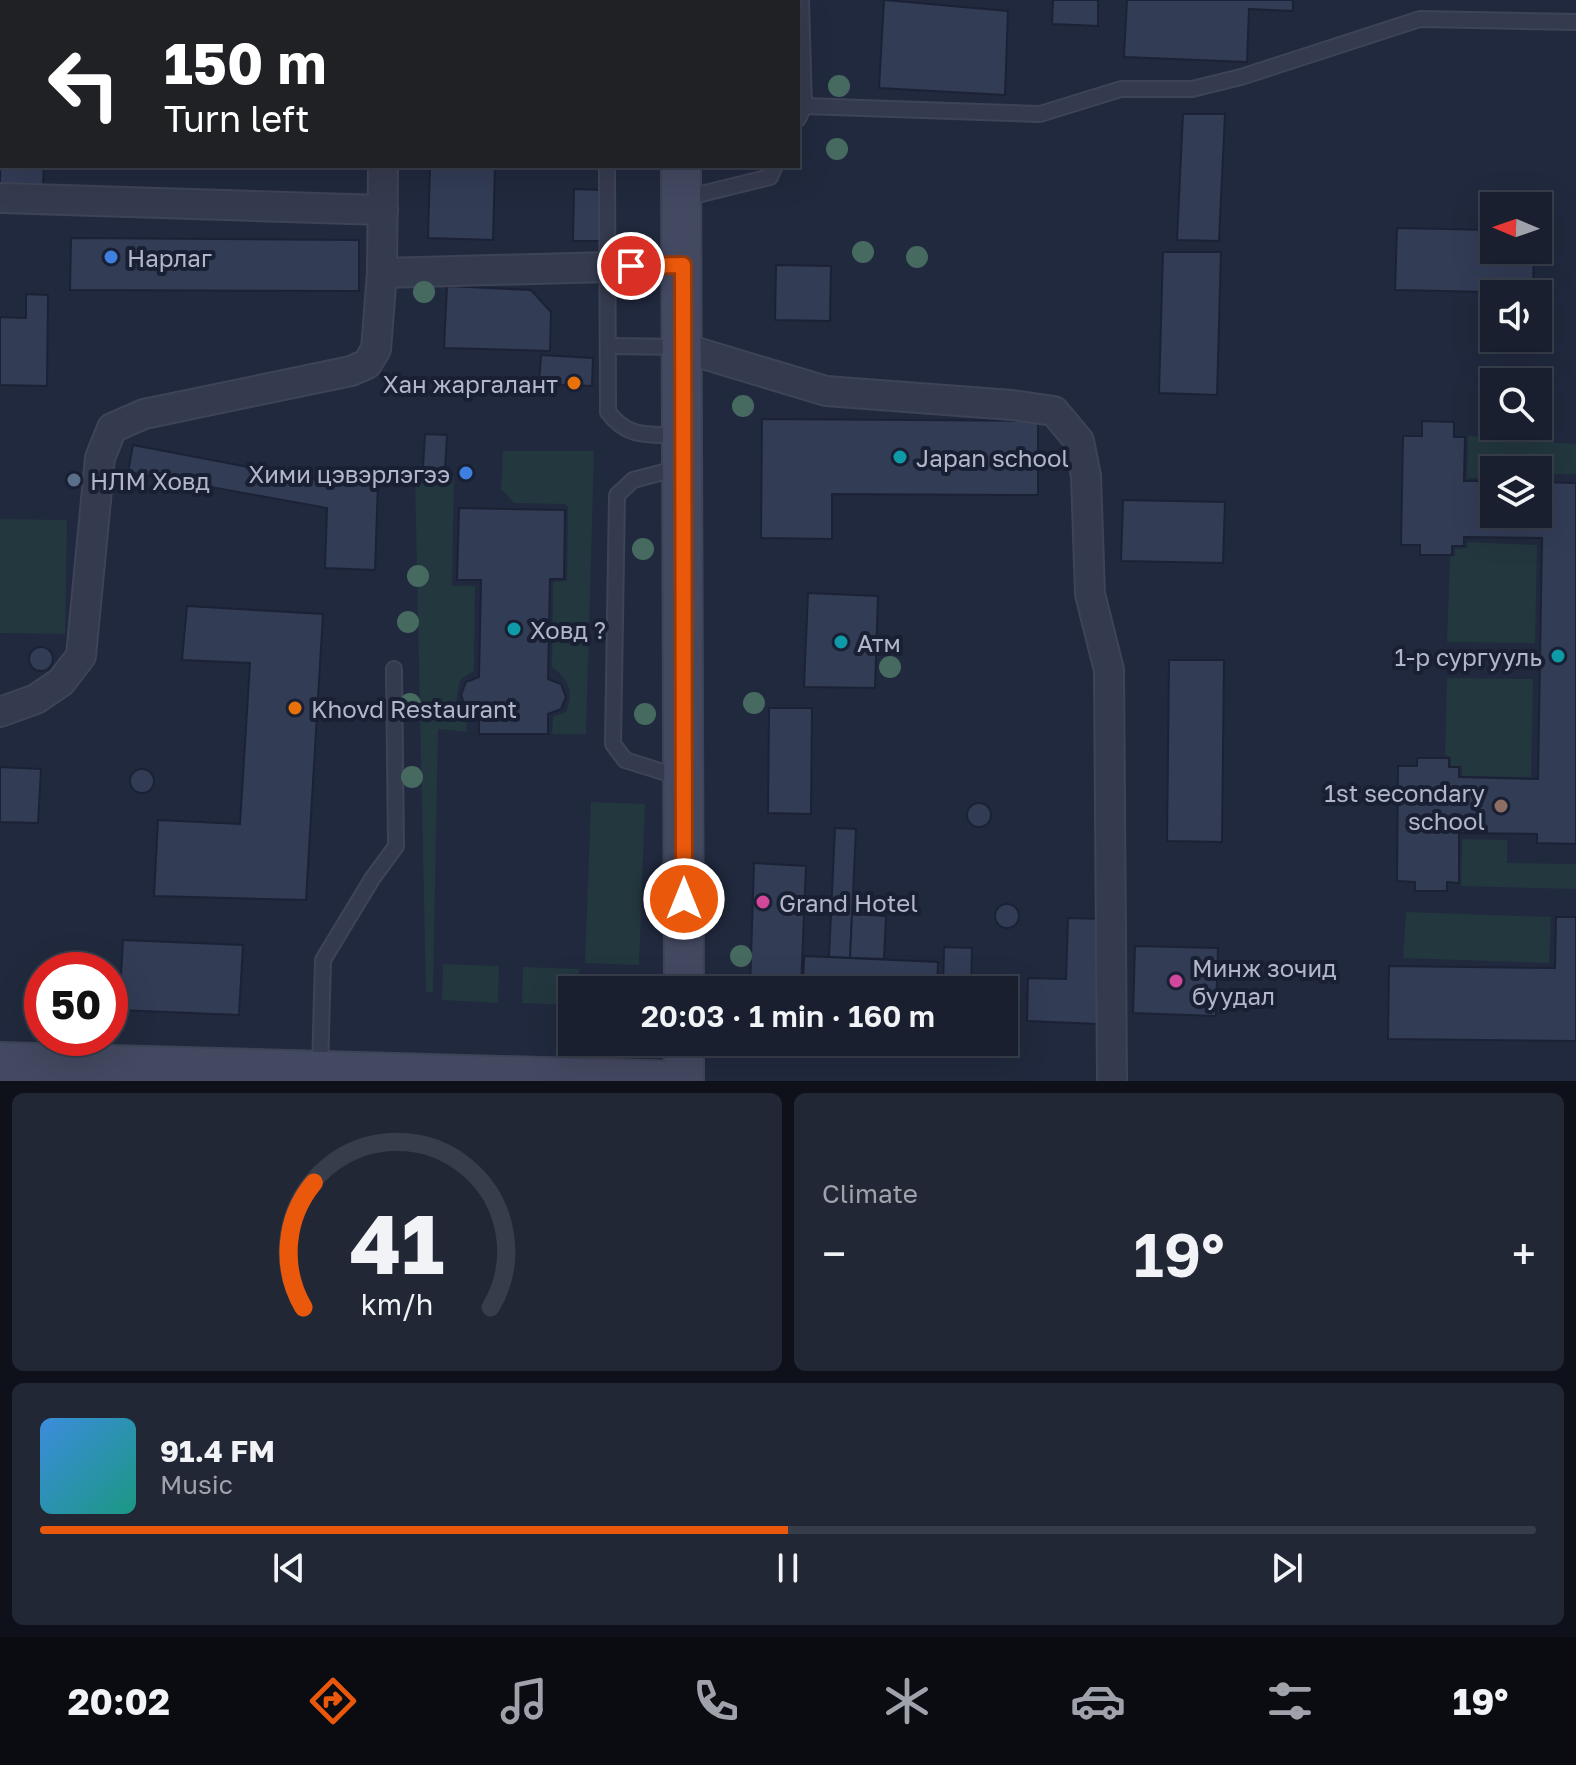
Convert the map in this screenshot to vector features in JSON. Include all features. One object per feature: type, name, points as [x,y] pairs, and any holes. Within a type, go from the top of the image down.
[{"type":"main road","points":[[682,182],[684,976]]},
{"type":"main road","points":[[0,1062],[319,1075],[684,1081],[684,1056]]},
{"type":"street","points":[[0,712],[36,699],[61,682],[81,656],[100,458],[112,428],[144,414],[351,371],[367,364],[376,349],[382,273],[383,168]]},
{"type":"street","points":[[0,198],[383,210]]},
{"type":"street","points":[[382,273],[683,265]]},
{"type":"street","points":[[683,348],[826,391],[1054,411],[1079,441],[1086,476],[1090,594],[1109,670],[1112,1081]]},
{"type":"lane","points":[[801,0],[801,112],[1040,114],[1121,89],[1192,89],[1241,77],[1420,19],[1576,22]]},
{"type":"lane","points":[[607,168],[608,412],[619,427],[683,451]]},
{"type":"lane","points":[[682,182],[770,177],[774,168]]},
{"type":"lane","points":[[609,346],[683,348]]},
{"type":"lane","points":[[683,451],[633,480],[617,495],[613,744],[625,760],[683,778]]},
{"type":"lane","points":[[319,1075],[323,960],[372,879],[396,846],[394,669]]},
{"type":"shaded area","points":[[1468,436],[1480,437],[1480,440],[1576,444],[1576,474],[1552,474],[1552,456],[1480,456],[1480,478],[1467,478]]},
{"type":"shaded area","points":[[503,451],[594,451],[586,734],[552,734],[553,717],[566,712],[570,698],[566,681],[552,667],[553,582],[567,581],[568,507],[565,504],[514,503],[501,489]]},
{"type":"shaded area","points":[[454,476],[452,586],[475,586],[474,671],[461,679],[457,695],[457,705],[466,718],[467,732],[438,729],[433,992],[426,992],[415,478]]},
{"type":"shaded area","points":[[0,519],[67,520],[65,634],[0,633]]},
{"type":"shaded area","points":[[1468,542],[1537,545],[1535,643],[1447,642],[1450,557],[1455,556],[1455,549],[1467,548]]},
{"type":"shaded area","points":[[1447,678],[1533,679],[1531,777],[1462,776],[1462,766],[1451,766],[1451,757],[1445,755]]},
{"type":"shaded area","points":[[591,802],[645,804],[639,965],[585,963]]},
{"type":"shaded area","points":[[1462,839],[1507,840],[1507,863],[1576,864],[1576,889],[1461,886]]},
{"type":"shaded area","points":[[1406,912],[1551,917],[1549,963],[1403,958]]},
{"type":"shaded area","points":[[443,964],[499,966],[498,1003],[442,1000]]},
{"type":"shaded area","points":[[523,967],[579,969],[579,976],[558,976],[558,1004],[522,1003]]},
{"type":"building","points":[[884,0],[1008,11],[1005,95],[879,88]]},
{"type":"building","points":[[1053,0],[1098,0],[1098,26],[1052,24]]},
{"type":"building","points":[[1127,0],[1293,0],[1293,11],[1249,9],[1247,62],[1124,57]]},
{"type":"building","points":[[1183,114],[1225,114],[1219,241],[1177,240]]},
{"type":"building","points":[[0,168],[44,168],[43,185],[0,184]]},
{"type":"building","points":[[430,168],[495,168],[493,240],[428,238]]},
{"type":"building","points":[[574,189],[603,190],[602,241],[573,241]]},
{"type":"building","points":[[1397,228],[1480,230],[1480,264],[1534,264],[1533,280],[1480,280],[1480,292],[1395,290]]},
{"type":"building","points":[[71,238],[359,240],[359,291],[70,290]]},
{"type":"building","points":[[1163,252],[1221,252],[1217,395],[1159,393]]},
{"type":"building","points":[[776,265],[831,266],[830,321],[775,320]]},
{"type":"building","points":[[447,286],[531,290],[551,312],[550,351],[444,348]]},
{"type":"building","points":[[26,294],[48,295],[47,386],[0,385],[0,317],[26,318]]},
{"type":"building","points":[[541,355],[593,358],[592,386],[539,384]]},
{"type":"building","name":"Japan school","points":[[762,419],[1038,421],[1038,495],[832,494],[832,539],[761,538]]},
{"type":"building","name":"1-р сургууль","points":[[1422,421],[1454,422],[1454,437],[1465,437],[1464,481],[1480,481],[1480,528],[1552,528],[1552,482],[1576,483],[1576,844],[1537,843],[1537,834],[1459,833],[1459,883],[1447,882],[1447,891],[1415,891],[1415,882],[1397,881],[1398,766],[1417,766],[1417,758],[1449,758],[1449,767],[1459,767],[1459,777],[1538,779],[1542,538],[1464,537],[1464,546],[1452,546],[1452,555],[1420,555],[1420,545],[1401,545],[1403,436],[1422,436]]},
{"type":"building","points":[[425,434],[447,435],[445,469],[423,467]]},
{"type":"building","points":[[133,445],[332,483],[378,484],[375,570],[325,568],[327,508],[128,472]]},
{"type":"building","points":[[1123,500],[1225,502],[1223,563],[1121,561]]},
{"type":"building","name":"Ховд ?","points":[[459,508],[565,510],[564,579],[550,579],[548,679],[561,684],[566,697],[561,709],[548,714],[548,734],[479,734],[479,714],[466,708],[461,695],[466,682],[479,677],[481,580],[457,580]]},
{"type":"building","name":"Атм","points":[[808,593],[878,596],[875,688],[804,687]]},
{"type":"building","points":[[187,606],[323,614],[306,900],[154,896],[158,820],[240,824],[250,663],[182,660]]},
{"type":"building","points":[[41,647],[49,651],[53,659],[49,667],[41,671],[33,667],[29,659],[33,651]]},
{"type":"building","points":[[1169,660],[1224,660],[1222,842],[1167,841]]},
{"type":"building","points":[[769,708],[812,708],[811,814],[768,813]]},
{"type":"building","points":[[0,767],[41,769],[38,823],[0,822]]},
{"type":"building","points":[[142,769],[150,773],[154,781],[150,789],[142,793],[134,789],[130,781],[134,773]]},
{"type":"building","points":[[979,803],[988,806],[991,815],[988,824],[979,827],[970,824],[967,815],[970,806]]},
{"type":"building","points":[[835,828],[856,829],[850,958],[829,957]]},
{"type":"building","points":[[754,863],[806,866],[801,976],[750,976]]},
{"type":"building","points":[[1007,904],[1016,907],[1019,916],[1016,925],[1007,928],[998,925],[995,916],[998,907]]},
{"type":"building","points":[[852,914],[886,916],[884,959],[850,958]]},
{"type":"building","points":[[1556,917],[1576,917],[1576,1041],[1388,1039],[1389,966],[1555,968]]},
{"type":"building","points":[[1068,918],[1104,919],[1100,1024],[1027,1021],[1028,978],[1066,979]]},
{"type":"building","points":[[123,940],[243,945],[239,1015],[128,1010],[128,952],[122,952]]},
{"type":"building","name":"Минж зочид буудал","points":[[1135,946],[1218,948],[1216,1016],[1133,1013]]},
{"type":"building","points":[[944,947],[972,948],[971,976],[943,976]]},
{"type":"building","points":[[804,956],[938,962],[938,976],[803,976]]},
{"type":"place","name":"Нарлаг","points":[[111,257]]},
{"type":"place","name":"Хан жаргалант","points":[[574,383]]},
{"type":"place","name":"Japan school","points":[[900,457]]},
{"type":"place","name":"Хими цэвэрлэгээ","points":[[466,473]]},
{"type":"place","name":"НЛМ Ховд","points":[[74,480]]},
{"type":"place","name":"Ховд ?","points":[[514,629]]},
{"type":"place","name":"Атм","points":[[841,642]]},
{"type":"place","name":"1-р сургууль","points":[[1558,656]]},
{"type":"place","name":"Khovd Restaurant","points":[[295,708]]},
{"type":"place","name":"1st secondary school","points":[[1501,806]]},
{"type":"place","name":"Grand Hotel","points":[[763,902]]},
{"type":"place","name":"Минж зочид буудал","points":[[1176,981]]},
{"type":"route","points":[[631,266],[683,265],[684,899]]}]
